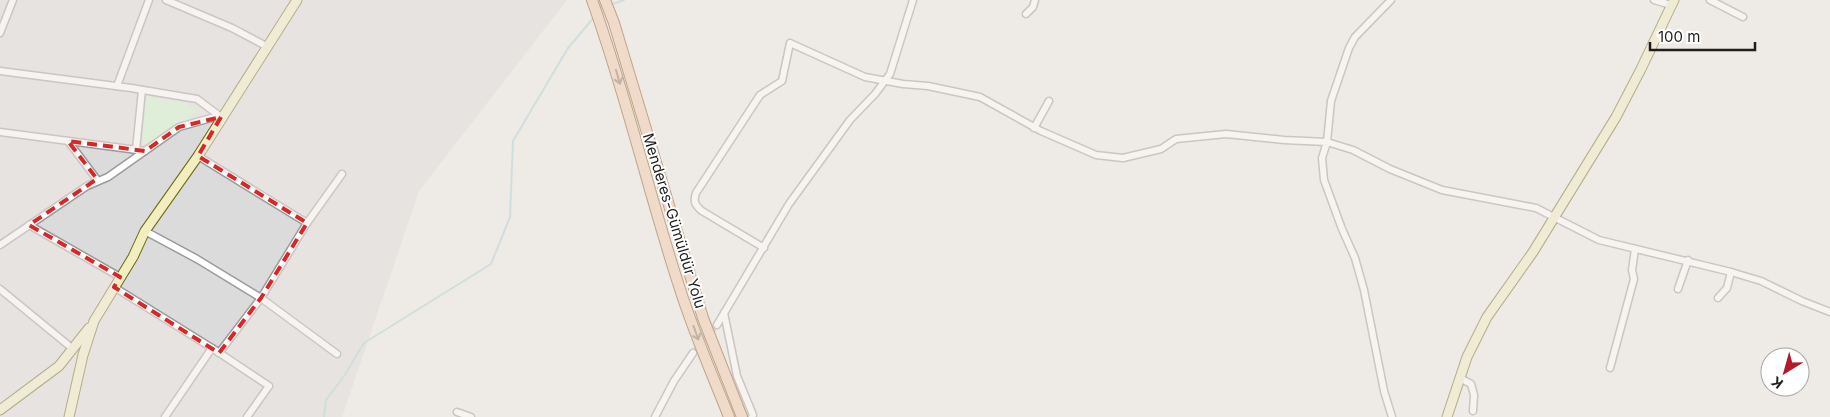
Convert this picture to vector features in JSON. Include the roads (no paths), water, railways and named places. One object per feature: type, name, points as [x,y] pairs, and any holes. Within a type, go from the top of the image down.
[{"type":"main road","points":[[0,410],[59,366],[94,321],[120,276],[133,258],[145,231],[198,156],[266,46],[297,0]]},
{"type":"main road","name":"Menderes-Gümüldür Yolu","points":[[592,0],[612,55],[649,190],[679,288],[703,355],[729,417]]},
{"type":"main road","name":"Menderes-Gümüldür Yolu","points":[[606,0],[691,281],[713,346],[742,417]]},
{"type":"main road","points":[[1447,417],[1467,357],[1487,317],[1533,252],[1616,116],[1673,3]]},
{"type":"main road","points":[[69,417],[83,355],[94,321]]},
{"type":"street","points":[[0,33],[13,0]]},
{"type":"street","points":[[118,86],[148,0]]},
{"type":"street","points":[[166,0],[232,28],[266,46]]},
{"type":"street","points":[[717,324],[789,204],[850,120],[890,74],[913,0]]},
{"type":"street","points":[[1026,14],[1033,8],[1035,0]]},
{"type":"street","points":[[1391,0],[1355,37],[1349,48],[1331,100],[1327,125],[1327,142],[1322,158],[1324,180],[1335,212],[1356,258],[1384,391],[1392,417]]},
{"type":"street","points":[[1654,0],[1673,3]]},
{"type":"street","points":[[1710,0],[1743,17]]},
{"type":"street","points":[[764,248],[702,211],[694,200],[696,193],[760,95],[782,81],[790,43],[865,76],[980,97],[1034,128],[1096,155],[1123,158],[1162,149],[1176,139],[1226,134],[1327,142],[1353,150],[1442,190],[1536,208],[1599,240],[1636,250],[1688,260],[1761,281],[1830,312]]},
{"type":"street","points":[[0,71],[118,86],[197,99],[221,117]]},
{"type":"street","points":[[136,150],[142,90]]},
{"type":"street","points":[[1034,128],[1049,101]]},
{"type":"street","points":[[0,245],[88,186],[108,177],[178,127],[221,117]]},
{"type":"street","points":[[0,132],[145,151]]},
{"type":"street","points":[[68,141],[98,181]]},
{"type":"street","points":[[198,156],[307,223]]},
{"type":"street","points":[[219,353],[261,298],[307,223],[342,174]]},
{"type":"street","points":[[29,225],[120,276]]},
{"type":"street","points":[[145,231],[197,259],[261,298],[337,354]]},
{"type":"street","points":[[1610,368],[1634,279],[1632,270],[1636,250]]},
{"type":"street","points":[[1678,288],[1688,260]]},
{"type":"street","points":[[1718,298],[1728,288],[1731,272]]},
{"type":"street","points":[[114,287],[269,386],[247,417]]},
{"type":"street","points":[[0,289],[73,349]]},
{"type":"street","points":[[724,313],[738,376],[753,415],[752,417]]},
{"type":"street","points":[[165,417],[212,348]]},
{"type":"street","points":[[655,417],[674,381],[693,352]]},
{"type":"street","points":[[1460,378],[1471,384],[1474,395],[1473,411]]},
{"type":"street","points":[[457,412],[471,417]]},
{"type":"waterway","points":[[610,5],[624,0]]},
{"type":"waterway","points":[[324,417],[326,400],[344,376],[364,343],[491,264],[510,217],[513,141],[568,48],[595,16]]},
{"type":"tunnel","points":[[693,353],[717,325]]}]
